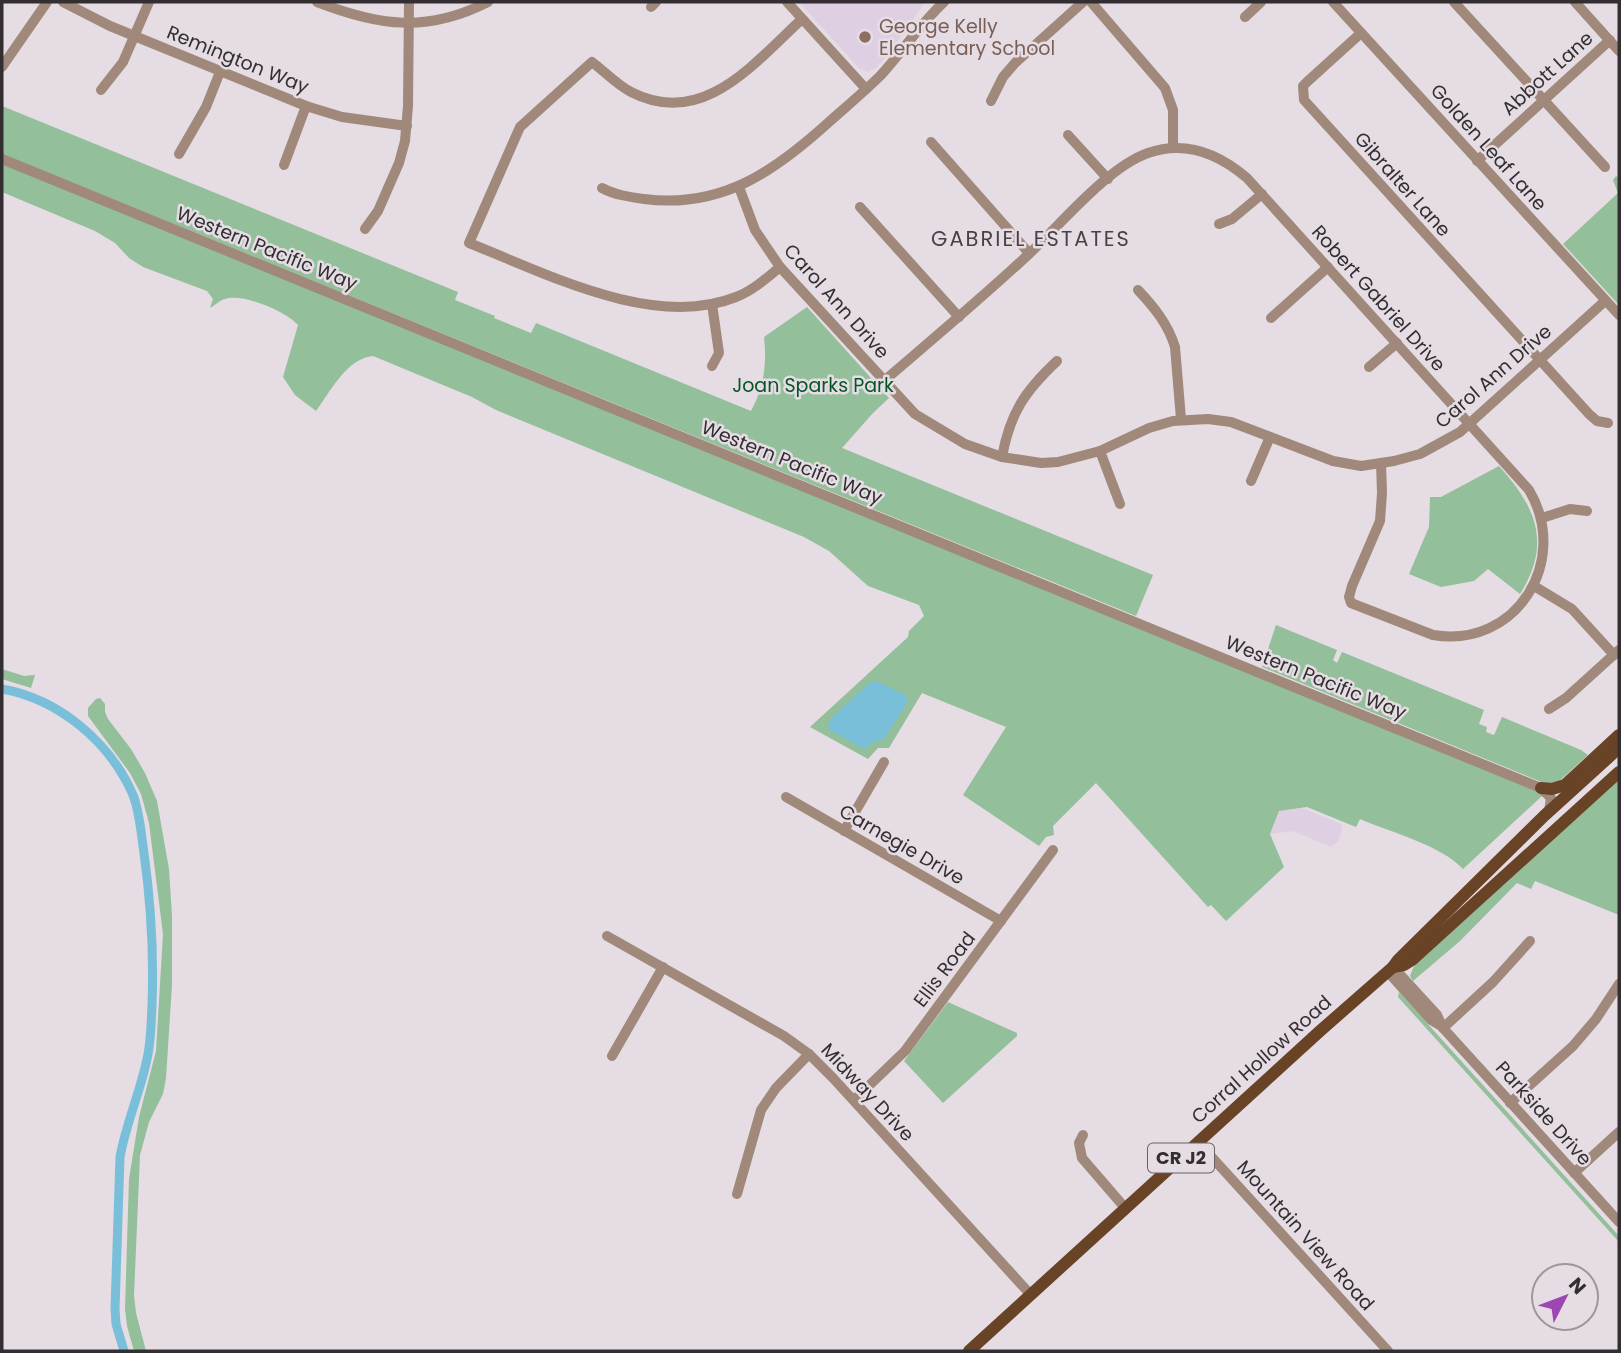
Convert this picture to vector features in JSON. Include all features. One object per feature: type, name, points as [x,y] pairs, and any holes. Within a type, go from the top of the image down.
[{"type":"main road","points":[[1541,788],[1552,789],[1565,785],[1619,735]]},
{"type":"main road","name":"Corral Hollow Road","points":[[970,1351],[1390,970],[1527,832],[1619,748]]},
{"type":"main road","name":"Corral Hollow Road","points":[[1390,970],[1412,960],[1619,772]]},
{"type":"main road","points":[[1527,832],[1531,841],[1539,845]]},
{"type":"street","points":[[2,67],[47,2]]},
{"type":"street","name":"Remington Way","points":[[63,2],[90,17],[306,106],[351,119],[407,126]]},
{"type":"street","points":[[101,90],[119,69],[149,2]]},
{"type":"street","points":[[317,2],[363,18],[408,23],[447,18],[488,2]]},
{"type":"street","points":[[365,229],[378,211],[398,163],[407,126],[408,2]]},
{"type":"street","points":[[787,2],[866,89]]},
{"type":"street","points":[[602,188],[635,198],[685,201],[739,187],[772,170],[866,89],[894,60],[922,22],[944,2]]},
{"type":"street","points":[[991,101],[1003,76],[1015,63],[1083,2]]},
{"type":"street","points":[[885,380],[959,317],[1108,179],[1134,159],[1173,147],[1173,110],[1166,88],[1091,2]]},
{"type":"street","points":[[1245,17],[1261,2]]},
{"type":"street","name":"Golden Leaf Lane","points":[[1333,2],[1619,315]]},
{"type":"street","points":[[1454,2],[1605,167]]},
{"type":"street","points":[[1575,2],[1619,51]]},
{"type":"street","points":[[780,267],[737,297],[712,304],[674,307],[628,301],[597,293],[469,243],[520,127],[592,62],[630,92],[654,100],[676,103],[701,100],[726,87],[802,19]]},
{"type":"street","name":"Gibralter Lane","points":[[1362,33],[1308,81],[1304,86],[1304,100],[1539,360]]},
{"type":"street","name":"Abbott Lane","points":[[1477,160],[1610,40]]},
{"type":"street","points":[[179,154],[206,107],[220,72]]},
{"type":"street","points":[[284,165],[306,106]]},
{"type":"street","points":[[1068,135],[1108,179]]},
{"type":"street","points":[[931,142],[1029,253]]},
{"type":"street","name":"Robert Gabriel Drive","points":[[1173,147],[1201,151],[1230,163],[1262,194],[1529,490],[1542,518],[1544,552],[1534,586]]},
{"type":"street","name":"Western Pacific Way","points":[[2,159],[1541,788]]},
{"type":"street","name":"Carol Ann Drive","points":[[739,187],[755,230],[780,267],[915,414],[965,444],[1002,457],[1041,463],[1070,460],[1100,451],[1150,428],[1181,419],[1231,422],[1333,461],[1361,466],[1407,458],[1445,442],[1469,423],[1605,301]]},
{"type":"street","points":[[1219,224],[1232,219],[1262,194]]},
{"type":"street","points":[[860,207],[959,317]]},
{"type":"street","points":[[1272,318],[1328,267]]},
{"type":"street","points":[[1138,290],[1163,319],[1171,336],[1181,419]]},
{"type":"street","points":[[712,304],[719,353],[712,366]]},
{"type":"street","points":[[1369,367],[1396,343]]},
{"type":"street","points":[[1539,360],[1589,414],[1597,421],[1608,423]]},
{"type":"street","points":[[1002,457],[1006,435],[1019,403],[1031,386],[1057,361]]},
{"type":"street","points":[[1251,481],[1270,437]]},
{"type":"street","points":[[1100,451],[1120,504]]},
{"type":"street","points":[[1381,463],[1380,521],[1349,597],[1351,603],[1433,635],[1446,637],[1477,632],[1495,625],[1515,610],[1534,586],[1572,609],[1617,652],[1566,698],[1549,709]]},
{"type":"street","points":[[1542,518],[1570,509],[1587,511]]},
{"type":"street","points":[[844,831],[884,762]]},
{"type":"street","points":[[1541,788],[1551,798],[1549,812]]},
{"type":"street","name":"Carnegie Drive","points":[[786,797],[1001,921]]},
{"type":"street","name":"Ellis Road","points":[[854,1100],[905,1051],[1053,850]]},
{"type":"street","name":"Midway Drive","points":[[607,936],[784,1036],[809,1054],[1031,1295]]},
{"type":"street","points":[[1443,1028],[1493,982],[1530,941]]},
{"type":"street","points":[[612,1056],[663,967]]},
{"type":"street","name":"Parkside Drive","points":[[1390,970],[1437,1015],[1443,1028],[1619,1222]]},
{"type":"street","points":[[1510,1103],[1585,1033],[1619,984]]},
{"type":"street","points":[[737,1194],[761,1110],[776,1088],[809,1054]]},
{"type":"street","points":[[1574,1173],[1619,1132]]},
{"type":"street","points":[[1083,1135],[1079,1143],[1082,1158],[1126,1209]]},
{"type":"street","name":"Mountain View Road","points":[[1198,1142],[1388,1351]]},
{"type":"shaded area","name":"George Kelly Elementary School","points":[[799,2],[925,2],[890,52],[876,68],[867,72],[859,68]]},
{"type":"shaded area","points":[[1302,808],[1341,824],[1342,832],[1338,841],[1331,847],[1293,831],[1270,834],[1279,811]]},
{"type":"green space","name":"Joan Sparks Park","points":[[2,106],[458,292],[455,300],[495,316],[494,318],[531,333],[536,323],[751,411],[764,375],[764,337],[807,307],[889,398],[842,448],[1153,575],[1136,616],[2,154]]},
{"type":"green space","points":[[2,162],[1541,793],[1542,796],[1463,869],[1429,846],[1360,819],[1356,827],[1307,807],[1279,811],[1270,834],[1284,867],[1226,921],[1211,905],[1208,907],[1096,783],[1053,826],[1054,835],[1046,837],[1039,846],[963,795],[1006,727],[922,693],[889,748],[878,748],[868,759],[810,727],[908,637],[909,631],[924,616],[919,605],[868,586],[829,551],[804,537],[496,410],[472,397],[373,356],[364,358],[347,369],[316,411],[295,395],[283,377],[298,325],[292,320],[263,304],[242,299],[225,299],[210,308],[213,299],[207,291],[143,267],[129,258],[115,243],[95,231],[2,192]]},
{"type":"green space","points":[[1616,176],[1619,178],[1619,305],[1563,244],[1618,193],[1613,180]]},
{"type":"green space","points":[[1499,466],[1522,496],[1535,526],[1535,558],[1530,576],[1520,594],[1488,569],[1474,581],[1441,587],[1409,574],[1429,527],[1430,497],[1441,497]]},
{"type":"green space","points":[[1276,625],[1337,650],[1333,660],[1337,663],[1342,652],[1484,710],[1479,724],[1487,727],[1486,732],[1494,735],[1502,717],[1588,755],[1556,784],[1544,783],[1262,667]]},
{"type":"green space","points":[[2,669],[24,676],[35,675],[31,688],[2,679]]},
{"type":"green space","points":[[100,698],[105,704],[108,719],[131,749],[157,801],[169,869],[172,985],[166,1078],[163,1094],[149,1122],[140,1155],[134,1295],[146,1351],[134,1351],[125,1309],[129,1179],[139,1117],[156,1051],[163,934],[149,823],[141,794],[130,773],[88,716],[88,708]]},
{"type":"green space","points":[[1619,779],[1619,915],[1535,881],[1531,889],[1517,883],[1460,941],[1413,981],[1410,976],[1414,966]]},
{"type":"green space","points":[[1399,992],[1619,1236],[1619,1242],[1398,997]]},
{"type":"green space","points":[[948,1002],[1017,1033],[1017,1036],[943,1103],[904,1061]]},
{"type":"water","points":[[876,681],[904,694],[907,703],[884,739],[875,741],[864,749],[830,730],[828,725],[868,684]]},
{"type":"waterway","points":[[2,689],[43,702],[80,726],[111,757],[133,795],[139,816],[150,910],[152,1006],[147,1059],[120,1157],[115,1309],[116,1324],[124,1351]]},
{"type":"place","name":"George Kelly Elementary School","points":[[865,37]]},
{"type":"district","name":"GABRIEL ESTATES","points":[[1031,239]]}]
